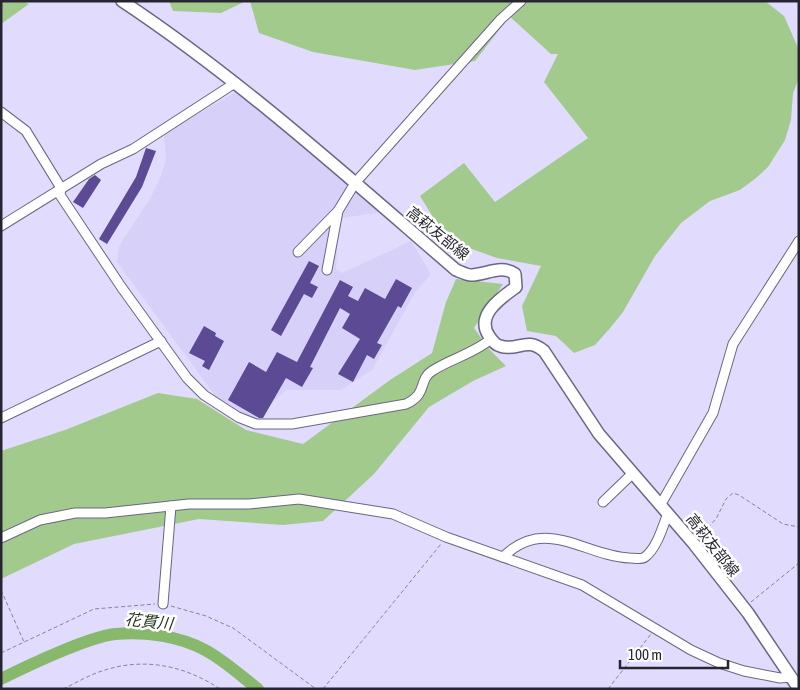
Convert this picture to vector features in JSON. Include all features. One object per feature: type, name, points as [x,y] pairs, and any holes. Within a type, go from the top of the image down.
[{"type":"main road","name":"高萩友部線","points":[[122,1],[179,39],[235,83],[456,270],[470,275],[497,270],[510,270],[515,274],[516,287],[492,306],[485,318],[486,331],[490,339],[500,346],[517,346],[530,343],[537,345],[544,351],[600,434],[694,544],[748,614],[799,689]]},
{"type":"street","points":[[298,252],[338,211],[355,183],[501,19],[522,1]]},
{"type":"street","points":[[1,226],[101,164],[134,149],[235,83]]},
{"type":"street","points":[[2,116],[26,131],[61,188],[60,195],[187,378],[204,395],[238,417],[256,424],[292,424],[406,404],[415,400],[420,395],[430,372],[481,347],[490,339]]},
{"type":"street","points":[[327,270],[338,211]]},
{"type":"street","points":[[503,557],[512,548],[527,541],[543,538],[571,541],[616,557],[641,559],[645,557],[655,542],[665,508],[713,413],[733,344],[799,241]]},
{"type":"street","points":[[1,418],[161,341]]},
{"type":"street","points":[[603,502],[633,473]]},
{"type":"street","points":[[1,538],[40,520],[75,513],[105,514],[171,506],[249,504],[299,500],[324,502],[393,514],[446,537],[582,585],[655,629],[719,663],[744,672],[780,678],[791,677]]},
{"type":"street","points":[[163,604],[171,506]]},
{"type":"path","points":[[694,544],[702,533],[716,520],[726,499],[733,493],[740,495],[783,524],[799,527]]},
{"type":"path","points":[[323,689],[446,537]]},
{"type":"path","points":[[748,614],[747,606],[799,563]]},
{"type":"path","points":[[1,590],[24,642]]},
{"type":"path","points":[[1,654],[94,609],[163,604],[206,616],[233,628],[316,689]]},
{"type":"path","points":[[608,689],[655,629]]},
{"type":"path","points":[[63,689],[99,671],[121,665],[147,664],[176,668],[199,676],[220,689]]},
{"type":"shaded area","points":[[239,90],[389,211],[342,218],[339,223],[336,269],[342,273],[411,241],[431,274],[414,294],[372,370],[341,390],[286,390],[254,420],[216,397],[117,262],[119,246],[151,197],[161,176],[166,160],[164,134]]},
{"type":"green space","points":[[1,1],[23,1],[29,4],[1,24]]},
{"type":"green space","points":[[169,1],[246,1],[221,13],[173,11]]},
{"type":"green space","points":[[250,1],[765,1],[784,16],[799,50],[799,78],[793,93],[791,120],[785,140],[768,167],[740,190],[710,201],[681,223],[655,256],[623,312],[611,327],[595,345],[574,353],[556,336],[527,331],[522,306],[541,266],[497,258],[447,240],[420,196],[464,163],[495,202],[588,138],[544,82],[558,54],[551,54],[508,15],[506,21],[475,61],[415,70],[313,52],[259,33]]},
{"type":"green space","points":[[456,279],[503,284],[474,328],[490,350],[506,366],[473,381],[429,407],[374,474],[323,521],[283,525],[199,519],[74,544],[1,579],[1,451],[65,430],[158,393],[197,399],[246,430],[303,444],[390,380],[432,353],[446,302]]},
{"type":"building","points":[[146,148],[156,151],[142,187],[107,244],[99,239],[136,177]]},
{"type":"building","points":[[95,175],[101,180],[83,208],[73,202],[89,179]]},
{"type":"building","points":[[309,261],[319,266],[310,283],[318,287],[312,298],[304,294],[281,336],[271,330]]},
{"type":"building","points":[[396,279],[412,288],[401,308],[398,306],[377,343],[382,345],[374,359],[367,355],[353,382],[338,374],[360,339],[342,328],[350,314],[340,308],[310,367],[313,368],[302,387],[286,378],[263,418],[259,418],[228,400],[249,362],[266,372],[277,352],[297,362],[340,280],[353,287],[348,296],[358,301],[365,288],[385,299]]},
{"type":"building","points":[[204,326],[216,333],[215,336],[224,341],[209,370],[202,366],[205,361],[189,353]]},
{"type":"waterway","name":"花貫川","points":[[1,679],[89,640],[115,634],[138,633],[173,638],[195,645],[219,658],[258,689]]}]
